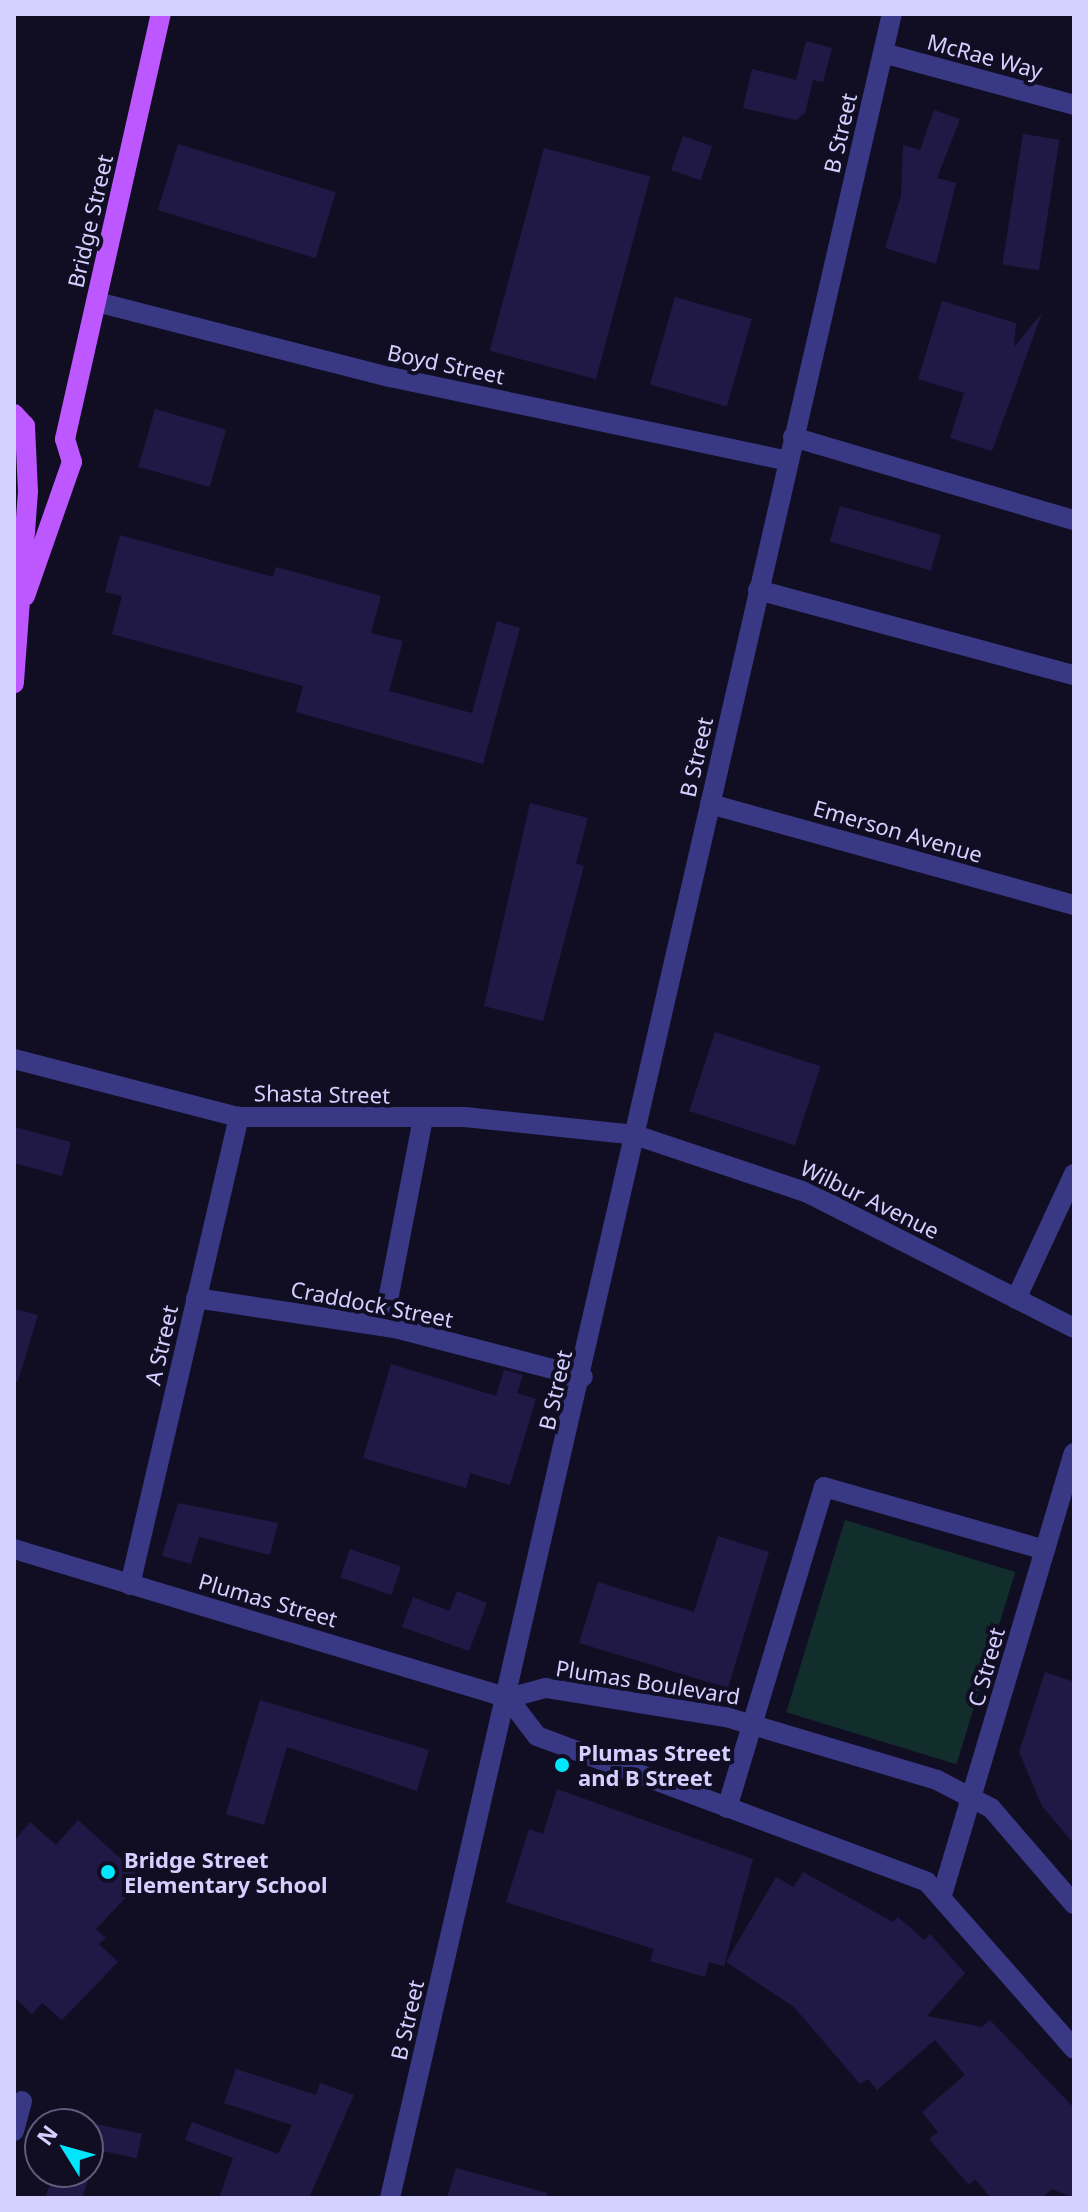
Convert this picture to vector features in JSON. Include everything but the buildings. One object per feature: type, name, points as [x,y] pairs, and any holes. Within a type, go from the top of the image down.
[{"type":"main road","name":"Bridge Street","points":[[25,596],[72,462],[65,439],[161,14]]},
{"type":"main road","points":[[14,414],[25,426],[25,596],[14,683]]},
{"type":"street","name":"B Street","points":[[390,2198],[583,1377],[758,590],[892,14]]},
{"type":"street","name":"McRae Way","points":[[883,53],[1074,105]]},
{"type":"street","name":"Boyd Street","points":[[97,302],[390,377],[788,461]]},
{"type":"street","points":[[793,437],[1074,520]]},
{"type":"street","points":[[758,590],[1074,675]]},
{"type":"street","name":"Emerson Avenue","points":[[710,804],[1074,905]]},
{"type":"street","name":"Shasta Street","points":[[14,1059],[239,1117],[423,1118],[635,1135]]},
{"type":"street","name":"A Street","points":[[130,1585],[239,1117]]},
{"type":"street","points":[[383,1326],[423,1118]]},
{"type":"street","name":"Wilbur Avenue","points":[[635,1135],[808,1193],[1074,1328]]},
{"type":"street","points":[[1016,1299],[1074,1174]]},
{"type":"street","name":"Craddock Street","points":[[196,1298],[383,1326],[583,1377]]},
{"type":"street","name":"C Street","points":[[942,1895],[1074,1453]]},
{"type":"street","points":[[727,1808],[755,1725],[824,1487],[1045,1550]]},
{"type":"street","name":"Plumas Street","points":[[14,1549],[508,1698]]},
{"type":"street","name":"Plumas Boulevard","points":[[508,1698],[546,1688],[755,1725],[973,1795],[1018,1834],[1074,1904]]},
{"type":"street","points":[[508,1698],[537,1736],[727,1808],[910,1872],[942,1895],[1074,2049]]},
{"type":"street","points":[[14,2131],[22,2101]]},
{"type":"green space","points":[[845,1520],[1015,1572],[956,1764],[786,1712]]},
{"type":"place","name":"Plumas Street and B Street","points":[[562,1765]]},
{"type":"place","name":"Bridge Street Elementary School","points":[[108,1872]]}]
